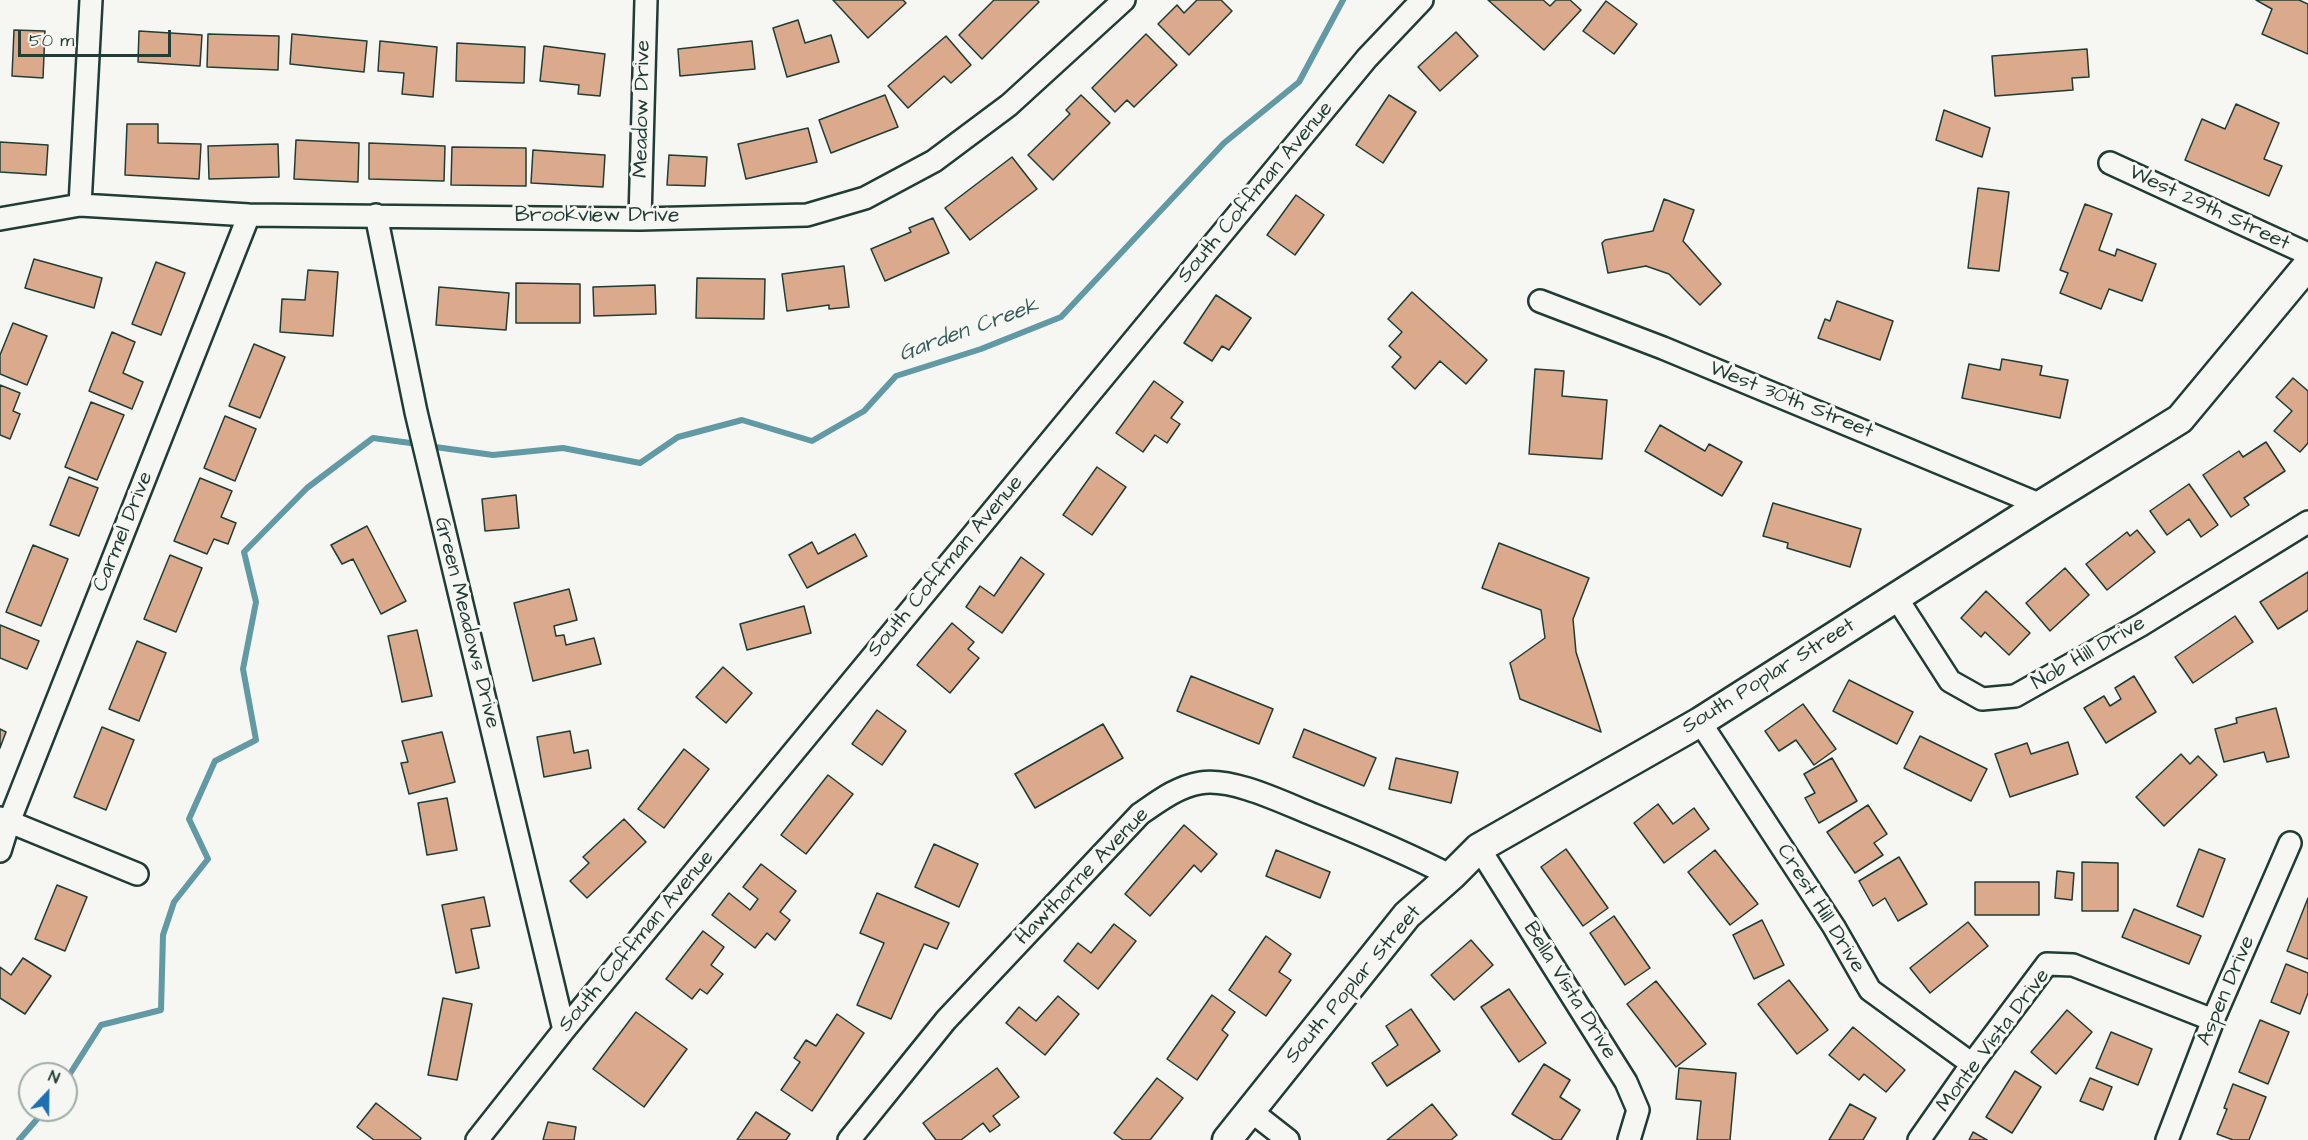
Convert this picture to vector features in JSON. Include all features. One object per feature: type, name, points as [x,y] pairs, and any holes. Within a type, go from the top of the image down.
[{"type":"main road","name":"South Poplar Street","points":[[1227,1140],[1407,915],[1479,848],[1700,722],[2180,419],[2308,265]]},
{"type":"street","points":[[80,205],[91,0]]},
{"type":"street","name":"Meadow Drive","points":[[640,219],[646,0]]},
{"type":"street","name":"Brookview Drive","points":[[0,219],[80,205],[249,215],[640,219],[807,215],[865,198],[933,161],[1009,105],[1124,0]]},
{"type":"street","name":"South Coffman Avenue","points":[[477,1140],[564,1030],[1367,58],[1422,0]]},
{"type":"street","name":"West 29th Street","points":[[2110,163],[2308,254]]},
{"type":"street","name":"Carmel Drive","points":[[0,850],[5,820],[249,215]]},
{"type":"street","name":"Green Meadows Drive","points":[[376,215],[435,496],[564,1030]]},
{"type":"street","name":"West 30th Street","points":[[1540,301],[1663,348],[2041,505]]},
{"type":"street","name":"Nob Hill Drive","points":[[1896,597],[1950,681],[1982,699],[2015,696],[2141,625],[2308,522]]},
{"type":"street","name":"Crest Hill Drive","points":[[1700,722],[1834,927],[1870,990],[1972,1064]]},
{"type":"street","name":"Hawthorne Avenue","points":[[849,1140],[946,1020],[1140,814],[1175,790],[1201,783],[1213,783],[1266,795],[1409,854],[1451,876]]},
{"type":"street","points":[[5,820],[137,874]]},
{"type":"street","name":"Aspen Drive","points":[[2167,1140],[2213,1020],[2290,843]]},
{"type":"street","name":"Bella Vista Drive","points":[[1479,848],[1626,1082],[1638,1110],[1629,1140]]},
{"type":"street","name":"Monte Vista Drive","points":[[1919,1140],[1972,1064],[2048,964],[2073,965],[2213,1020]]},
{"type":"street","points":[[1251,1111],[1287,1140]]},
{"type":"building","points":[[833,0],[903,0],[906,3],[868,38]]},
{"type":"building","points":[[994,0],[1037,0],[1039,2],[982,59],[959,35]]},
{"type":"building","points":[[1197,0],[1221,0],[1232,11],[1189,55],[1158,24],[1177,5],[1184,13]]},
{"type":"building","points":[[1488,0],[1543,0],[1550,6],[1556,0],[1570,0],[1581,10],[1544,50]]},
{"type":"building","points":[[2256,0],[2299,0],[2308,4],[2308,54],[2262,34],[2272,9]]},
{"type":"building","points":[[1606,1],[1637,24],[1614,54],[1583,31]]},
{"type":"building","points":[[798,20],[805,43],[831,35],[839,62],[787,77],[773,28]]},
{"type":"building","points":[[14,30],[45,31],[43,78],[12,76]]},
{"type":"building","points":[[139,31],[202,35],[200,66],[138,62]]},
{"type":"building","points":[[1456,32],[1478,56],[1440,91],[1418,67]]},
{"type":"building","points":[[208,34],[279,36],[278,70],[207,67]]},
{"type":"building","points":[[292,34],[367,41],[364,72],[290,64]]},
{"type":"building","points":[[1146,34],[1177,65],[1134,107],[1127,100],[1115,112],[1092,88]]},
{"type":"building","points":[[946,36],[971,65],[951,83],[944,76],[908,108],[888,86]]},
{"type":"building","points":[[380,41],[437,47],[433,97],[402,94],[404,73],[378,71]]},
{"type":"building","points":[[752,41],[755,69],[680,76],[678,49]]},
{"type":"building","points":[[457,43],[525,47],[524,83],[456,81]]},
{"type":"building","points":[[544,46],[605,54],[600,96],[578,94],[579,85],[540,81]]},
{"type":"building","points":[[2087,49],[2089,77],[2072,78],[2073,90],[1995,96],[1992,56]]},
{"type":"building","points":[[885,95],[898,127],[831,153],[819,120]]},
{"type":"building","points":[[1081,95],[1110,123],[1053,180],[1028,155],[1070,114],[1066,110]]},
{"type":"building","points":[[1389,95],[1416,112],[1383,163],[1356,145]]},
{"type":"building","points":[[2236,104],[2279,123],[2264,159],[2282,166],[2269,196],[2185,160],[2202,119],[2225,129]]},
{"type":"building","points":[[1944,110],[1990,128],[1982,157],[1936,140]]},
{"type":"building","points":[[127,124],[158,124],[158,143],[201,144],[199,179],[125,175]]},
{"type":"building","points":[[808,128],[817,162],[746,179],[738,144]]},
{"type":"building","points":[[296,140],[359,143],[358,182],[294,179]]},
{"type":"building","points":[[0,142],[48,145],[46,175],[0,172]]},
{"type":"building","points":[[369,143],[445,146],[444,181],[369,179]]},
{"type":"building","points":[[278,144],[279,177],[209,179],[208,146]]},
{"type":"building","points":[[452,147],[526,148],[526,186],[451,185]]},
{"type":"building","points":[[533,150],[605,155],[603,187],[531,183]]},
{"type":"building","points":[[669,155],[707,157],[705,186],[667,185]]},
{"type":"building","points":[[1012,157],[1037,189],[970,240],[945,208]]},
{"type":"building","points":[[1978,188],[2009,192],[1999,271],[1968,268]]},
{"type":"building","points":[[1296,195],[1324,215],[1295,255],[1267,235]]},
{"type":"building","points":[[1664,199],[1694,210],[1683,241],[1721,284],[1700,305],[1669,274],[1646,266],[1608,273],[1602,243],[1605,240],[1653,231]]},
{"type":"building","points":[[2085,204],[2112,214],[2099,250],[2115,256],[2117,249],[2156,264],[2142,301],[2109,289],[2101,309],[2060,293],[2068,273],[2060,270]]},
{"type":"building","points":[[933,218],[949,253],[885,281],[871,249],[911,232],[909,228]]},
{"type":"building","points":[[34,259],[102,278],[94,308],[25,288]]},
{"type":"building","points":[[156,262],[185,273],[161,335],[132,324]]},
{"type":"building","points":[[844,266],[849,307],[829,309],[829,305],[787,311],[782,274]]},
{"type":"building","points":[[308,270],[338,272],[333,336],[280,332],[282,299],[305,300]]},
{"type":"building","points":[[697,278],[765,279],[764,319],[696,318]]},
{"type":"building","points":[[516,283],[580,284],[580,323],[516,323]]},
{"type":"building","points":[[655,285],[656,314],[594,316],[593,287]]},
{"type":"building","points":[[439,287],[509,293],[506,330],[436,325]]},
{"type":"building","points":[[1412,292],[1487,360],[1466,384],[1440,361],[1415,389],[1392,367],[1401,357],[1389,346],[1402,332],[1388,319]]},
{"type":"building","points":[[1216,295],[1251,318],[1229,350],[1222,346],[1212,361],[1184,343]]},
{"type":"building","points":[[1837,301],[1893,321],[1880,360],[1818,338],[1825,319],[1830,321]]},
{"type":"building","points":[[13,323],[47,336],[27,385],[0,374],[0,355]]},
{"type":"building","points":[[112,332],[135,342],[123,373],[143,382],[132,409],[89,391]]},
{"type":"building","points":[[254,344],[285,357],[260,418],[229,406]]},
{"type":"building","points":[[2002,359],[2042,366],[2040,375],[2068,380],[2060,418],[1962,398],[1969,364],[2000,370]]},
{"type":"building","points":[[1535,369],[1564,371],[1562,396],[1607,400],[1602,459],[1529,454]]},
{"type":"building","points":[[2293,378],[2308,391],[2308,443],[2300,452],[2274,431],[2292,411],[2276,397]]},
{"type":"building","points":[[1154,381],[1183,402],[1171,418],[1180,424],[1167,443],[1155,435],[1143,452],[1116,433]]},
{"type":"building","points":[[0,385],[20,393],[13,411],[20,414],[10,439],[0,435]]},
{"type":"building","points":[[91,402],[124,415],[97,480],[65,467]]},
{"type":"building","points":[[225,416],[256,429],[235,481],[204,468]]},
{"type":"building","points":[[1660,425],[1705,451],[1709,444],[1742,462],[1722,496],[1645,451]]},
{"type":"building","points":[[2266,442],[2285,471],[2244,498],[2249,505],[2231,517],[2203,475],[2239,451],[2243,457]]},
{"type":"building","points":[[1097,467],[1126,487],[1092,535],[1063,515]]},
{"type":"building","points":[[69,477],[98,488],[79,536],[50,525]]},
{"type":"building","points":[[200,478],[232,491],[221,517],[236,523],[228,544],[214,539],[207,554],[174,541]]},
{"type":"building","points":[[2189,484],[2218,525],[2201,537],[2189,519],[2167,535],[2150,511]]},
{"type":"building","points":[[516,495],[519,528],[485,531],[482,499]]},
{"type":"building","points":[[1773,503],[1861,529],[1850,567],[1787,548],[1788,543],[1763,536]]},
{"type":"building","points":[[367,526],[406,601],[381,614],[353,559],[342,564],[331,545]]},
{"type":"building","points":[[2137,530],[2155,552],[2107,590],[2086,564],[2127,532],[2130,536]]},
{"type":"building","points":[[855,534],[867,556],[807,588],[789,555],[812,542],[818,554]]},
{"type":"building","points":[[1499,543],[1589,578],[1573,619],[1576,652],[1601,732],[1520,699],[1510,663],[1545,638],[1541,610],[1482,588]]},
{"type":"building","points":[[33,545],[68,559],[41,626],[6,612]]},
{"type":"building","points":[[170,555],[202,568],[176,632],[144,619]]},
{"type":"building","points":[[1021,557],[1044,574],[1002,633],[966,607],[980,586],[994,596]]},
{"type":"building","points":[[2065,568],[2089,595],[2050,631],[2026,603]]},
{"type":"building","points":[[2308,572],[2308,610],[2278,629],[2260,602]]},
{"type":"building","points":[[569,589],[577,620],[554,626],[556,636],[564,635],[566,645],[594,638],[601,664],[533,681],[514,603]]},
{"type":"building","points":[[1986,591],[2030,633],[2009,655],[1985,632],[1981,637],[1961,618]]},
{"type":"building","points":[[804,606],[811,633],[747,650],[740,624]]},
{"type":"building","points":[[2235,616],[2253,642],[2193,683],[2175,657]]},
{"type":"building","points":[[952,623],[974,642],[968,649],[979,658],[950,693],[917,665]]},
{"type":"building","points":[[0,625],[39,641],[27,669],[0,658]]},
{"type":"building","points":[[417,630],[432,696],[402,702],[388,636]]},
{"type":"building","points":[[137,641],[166,653],[139,721],[109,709]]},
{"type":"building","points":[[723,667],[752,693],[726,723],[696,697]]},
{"type":"building","points":[[1191,676],[1273,709],[1259,744],[1177,711]]},
{"type":"building","points":[[2134,676],[2156,712],[2106,743],[2084,708],[2104,696],[2110,706],[2121,699],[2115,688]]},
{"type":"building","points":[[1849,680],[1913,712],[1897,744],[1833,711]]},
{"type":"building","points":[[1803,704],[1836,749],[1814,765],[1796,740],[1779,751],[1765,731]]},
{"type":"building","points":[[2276,708],[2289,757],[2267,762],[2264,752],[2224,762],[2215,729],[2237,723],[2236,718]]},
{"type":"building","points":[[877,710],[906,731],[882,765],[852,744]]},
{"type":"building","points":[[1103,724],[1123,758],[1035,808],[1015,774]]},
{"type":"building","points":[[102,727],[134,740],[106,810],[74,797]]},
{"type":"building","points":[[0,729],[6,732],[0,748]]},
{"type":"building","points":[[1304,729],[1376,758],[1364,786],[1293,757]]},
{"type":"building","points":[[570,731],[574,753],[588,750],[591,768],[544,777],[537,737]]},
{"type":"building","points":[[442,732],[455,782],[409,794],[401,763],[408,762],[402,741]]},
{"type":"building","points":[[1920,736],[1987,769],[1971,801],[1904,768]]},
{"type":"building","points":[[2068,742],[2078,774],[2010,797],[1995,754],[2027,743],[2031,754]]},
{"type":"building","points":[[684,749],[709,769],[664,828],[638,809]]},
{"type":"building","points":[[2181,754],[2190,764],[2198,756],[2217,775],[2164,826],[2136,797]]},
{"type":"building","points":[[1396,758],[1458,772],[1451,803],[1389,789]]},
{"type":"building","points":[[1832,758],[1857,801],[1819,823],[1805,798],[1815,793],[1804,774]]},
{"type":"building","points":[[828,775],[853,794],[806,854],[781,835]]},
{"type":"building","points":[[447,798],[457,850],[427,855],[418,803]]},
{"type":"building","points":[[1658,804],[1673,824],[1694,808],[1709,829],[1664,863],[1634,823]]},
{"type":"building","points":[[1868,805],[1887,834],[1874,843],[1883,855],[1855,873],[1827,832]]},
{"type":"building","points":[[624,819],[646,842],[587,898],[570,881],[589,863],[583,857]]},
{"type":"building","points":[[1184,825],[1217,854],[1201,872],[1194,865],[1150,916],[1125,894]]},
{"type":"building","points":[[934,844],[978,864],[959,907],[915,887]]},
{"type":"building","points":[[1566,849],[1608,908],[1583,926],[1541,867]]},
{"type":"building","points":[[2199,849],[2225,859],[2203,917],[2177,906]]},
{"type":"building","points":[[1276,850],[1330,872],[1320,898],[1266,876]]},
{"type":"building","points":[[1715,850],[1758,904],[1730,925],[1688,872]]},
{"type":"building","points":[[1899,857],[1927,904],[1898,921],[1885,898],[1873,906],[1859,881]]},
{"type":"building","points":[[2082,862],[2118,863],[2118,911],[2082,911]]},
{"type":"building","points":[[761,864],[796,891],[780,912],[790,920],[775,940],[767,933],[755,948],[712,915],[729,893],[750,910],[758,899],[743,887]]},
{"type":"building","points":[[2057,871],[2074,873],[2072,900],[2055,898]]},
{"type":"building","points":[[1975,882],[2039,882],[2039,915],[1975,915]]},
{"type":"building","points":[[57,885],[87,897],[65,951],[35,939]]},
{"type":"building","points":[[877,893],[949,923],[937,949],[924,944],[891,1019],[857,1005],[884,943],[860,933]]},
{"type":"building","points":[[484,897],[490,926],[471,929],[479,968],[456,973],[442,905]]},
{"type":"building","points":[[2308,898],[2308,959],[2287,951]]},
{"type":"building","points":[[2134,909],[2201,936],[2189,964],[2122,937]]},
{"type":"building","points":[[1614,916],[1650,968],[1625,985],[1590,933]]},
{"type":"building","points":[[1762,920],[1784,965],[1754,979],[1733,935]]},
{"type":"building","points":[[1968,922],[1988,946],[1930,993],[1910,968]]},
{"type":"building","points":[[1114,924],[1136,941],[1098,989],[1064,961],[1078,943],[1091,953]]},
{"type":"building","points":[[703,931],[724,947],[711,965],[723,974],[707,994],[700,989],[692,999],[666,979]]},
{"type":"building","points":[[1266,936],[1291,954],[1279,972],[1291,980],[1266,1016],[1229,990]]},
{"type":"building","points":[[1471,940],[1493,965],[1454,1000],[1431,975]]},
{"type":"building","points":[[23,958],[51,976],[25,1014],[0,998],[0,967],[11,975]]},
{"type":"building","points":[[2286,964],[2308,973],[2308,993],[2300,1014],[2271,1002]]},
{"type":"building","points":[[1789,980],[1828,1030],[1797,1054],[1758,1004]]},
{"type":"building","points":[[1656,981],[1706,1044],[1676,1067],[1627,1004]]},
{"type":"building","points":[[1509,989],[1546,1043],[1519,1062],[1481,1007]]},
{"type":"building","points":[[1212,995],[1235,1012],[1222,1030],[1228,1035],[1197,1080],[1167,1059]]},
{"type":"building","points":[[1058,996],[1079,1014],[1045,1055],[1006,1023],[1019,1007],[1036,1021]]},
{"type":"building","points":[[443,998],[472,1004],[457,1080],[428,1075]]},
{"type":"building","points":[[1411,1009],[1440,1051],[1387,1086],[1372,1063],[1398,1045],[1386,1026]]},
{"type":"building","points":[[2067,1010],[2092,1032],[2056,1074],[2031,1052]]},
{"type":"building","points":[[636,1012],[687,1049],[644,1107],[593,1069]]},
{"type":"building","points":[[837,1014],[864,1033],[812,1111],[781,1090],[800,1062],[794,1058],[806,1040],[816,1046]]},
{"type":"building","points":[[2260,1020],[2289,1032],[2268,1084],[2239,1072]]},
{"type":"building","points":[[1853,1027],[1905,1070],[1886,1092],[1864,1074],[1859,1080],[1829,1055]]},
{"type":"building","points":[[2111,1032],[2152,1049],[2138,1085],[2096,1068]]},
{"type":"building","points":[[1544,1064],[1570,1080],[1560,1097],[1580,1110],[1561,1140],[1554,1140],[1512,1114]]},
{"type":"building","points":[[997,1068],[1019,1097],[993,1116],[1000,1125],[990,1132],[983,1123],[961,1140],[936,1140],[923,1123]]},
{"type":"building","points":[[1679,1068],[1736,1073],[1730,1140],[1697,1140],[1701,1101],[1676,1099]]},
{"type":"building","points":[[2015,1071],[2041,1087],[2012,1133],[1986,1117]]},
{"type":"building","points":[[1157,1078],[1183,1098],[1150,1140],[1123,1140],[1114,1133]]},
{"type":"building","points":[[2090,1078],[2112,1087],[2103,1110],[2080,1101]]},
{"type":"building","points":[[2233,1084],[2266,1097],[2249,1140],[2233,1140],[2217,1134],[2227,1109],[2224,1108]]},
{"type":"building","points":[[376,1103],[421,1138],[420,1140],[374,1140],[357,1127]]},
{"type":"building","points":[[1432,1104],[1457,1135],[1451,1140],[1387,1140]]},
{"type":"building","points":[[1850,1104],[1876,1118],[1863,1140],[1829,1140]]},
{"type":"building","points":[[756,1112],[790,1134],[786,1140],[737,1140]]},
{"type":"building","points":[[548,1122],[576,1127],[574,1140],[543,1140]]},
{"type":"building","points":[[1973,1132],[1987,1140],[1969,1140]]},
{"type":"waterway","name":"Garden Creek","points":[[428,446],[493,455],[563,448],[640,463],[678,437],[742,420],[812,441],[864,411],[896,376],[981,349],[1061,317],[1224,143],[1299,82],[1343,0]]},
{"type":"waterway","name":"Garden Creek","points":[[77,1062],[101,1025],[161,1010],[163,935],[174,902],[208,859],[189,819],[215,761],[256,740],[243,669],[256,602],[244,552],[307,488],[373,438],[418,444]]},
{"type":"waterway","name":"Garden Creek","points":[[19,1140],[35,1122]]}]
